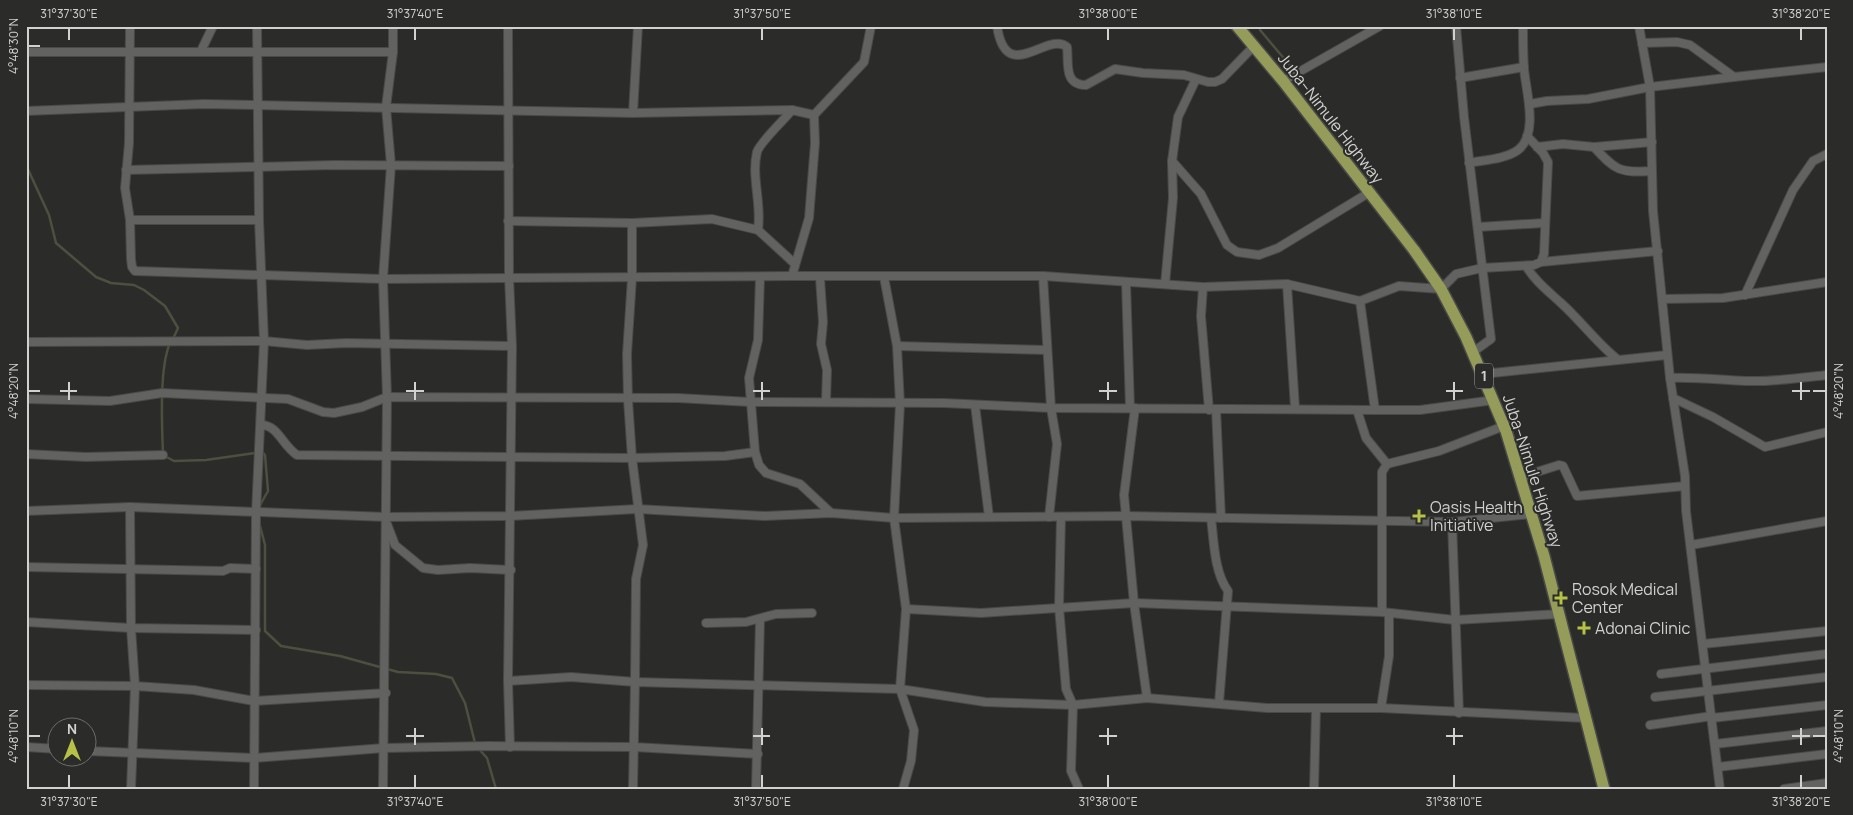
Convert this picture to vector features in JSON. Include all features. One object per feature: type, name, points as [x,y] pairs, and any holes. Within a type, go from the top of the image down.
[{"type":"main road","name":"Juba–Nimule Highway","points":[[1237,26],[1283,81],[1414,250],[1441,289],[1456,315],[1504,426],[1559,614],[1584,718],[1604,789]]},
{"type":"street","points":[[130,26],[125,188],[130,220],[131,260],[132,267],[136,271],[383,279],[1043,276],[1203,287],[1287,284],[1360,302],[1399,286],[1441,289],[1456,274],[1482,268],[1526,266],[1541,262],[1658,251]]},
{"type":"street","points":[[200,51],[212,26]]},
{"type":"street","points":[[254,789],[256,513],[263,399],[264,341],[258,220],[257,26]]},
{"type":"street","points":[[383,789],[386,693],[387,344],[383,279],[391,165],[386,107],[393,52],[394,26]]},
{"type":"street","points":[[508,26],[508,221],[512,346],[509,456],[510,570],[508,681],[510,747]]},
{"type":"street","points":[[633,113],[638,26]]},
{"type":"street","points":[[792,276],[794,263],[809,218],[815,143],[814,115],[864,62],[871,26]]},
{"type":"street","points":[[997,26],[1001,43],[1009,53],[1016,56],[1024,55],[1054,43],[1064,44],[1067,47],[1066,67],[1076,83],[1081,85],[1086,85],[1115,69],[1143,73],[1184,75],[1216,82],[1222,79],[1253,46]]},
{"type":"street","points":[[1283,81],[1380,26]]},
{"type":"street","points":[[1456,26],[1469,163],[1491,339],[1473,352]]},
{"type":"street","points":[[1469,163],[1512,153],[1519,149],[1527,136],[1530,104],[1524,67],[1523,26]]},
{"type":"street","points":[[1639,26],[1650,87],[1653,211],[1667,355],[1685,486],[1720,789]]},
{"type":"street","points":[[1642,43],[1676,42],[1690,45],[1734,78]]},
{"type":"street","points":[[26,52],[393,52]]},
{"type":"street","points":[[1460,78],[1524,67]]},
{"type":"street","points":[[1530,104],[1547,101],[1588,99],[1650,87],[1827,67]]},
{"type":"street","points":[[1165,284],[1173,198],[1172,160],[1178,117],[1196,79]]},
{"type":"street","points":[[26,111],[129,106],[257,105],[633,113],[792,110],[814,115]]},
{"type":"street","points":[[758,230],[760,216],[756,186],[757,150],[792,110]]},
{"type":"street","points":[[1527,136],[1548,162],[1544,254],[1541,262]]},
{"type":"street","points":[[1537,147],[1562,144],[1594,147],[1652,142]]},
{"type":"street","points":[[1594,147],[1612,166],[1620,171],[1652,171]]},
{"type":"street","points":[[1745,295],[1793,190],[1813,161],[1827,154]]},
{"type":"street","points":[[1172,160],[1201,194],[1227,245],[1237,252],[1259,255],[1278,248],[1370,192]]},
{"type":"street","points":[[126,170],[258,166],[509,166]]},
{"type":"street","points":[[508,221],[632,223],[712,219],[758,230],[794,263]]},
{"type":"street","points":[[130,220],[258,220]]},
{"type":"street","points":[[632,223],[632,278],[627,354],[628,400],[637,510],[642,528],[643,545],[636,579],[633,789]]},
{"type":"street","points":[[1478,227],[1544,223]]},
{"type":"street","points":[[1526,266],[1545,289],[1562,303],[1598,343],[1617,359]]},
{"type":"street","points":[[1043,276],[1051,408],[1057,444],[1049,517]]},
{"type":"street","points":[[760,277],[758,340],[749,378],[755,452],[759,465],[766,473],[800,484],[831,513]]},
{"type":"street","points":[[884,277],[897,346],[900,404],[894,518],[906,609],[900,689],[914,730],[911,761],[903,789]]},
{"type":"street","points":[[820,278],[823,322],[821,344],[827,370],[826,401]]},
{"type":"street","points":[[1126,282],[1132,408],[1124,494],[1134,603],[1147,698]]},
{"type":"street","points":[[1662,300],[1723,298],[1827,282]]},
{"type":"street","points":[[1287,284],[1295,408]]},
{"type":"street","points":[[1203,287],[1201,316],[1212,409],[1221,518]]},
{"type":"street","points":[[1360,302],[1375,410]]},
{"type":"street","points":[[26,342],[264,341],[307,345],[512,346]]},
{"type":"street","points":[[897,346],[1047,350]]},
{"type":"street","points":[[1483,374],[1667,355]]},
{"type":"street","points":[[1670,378],[1705,377],[1746,381],[1790,380],[1827,375]]},
{"type":"street","points":[[26,400],[110,401],[162,393],[288,399],[323,412],[334,413],[362,407],[387,397],[628,400],[678,398],[750,402],[826,401],[1051,408],[1295,408],[1357,410],[1429,409],[1494,400]]},
{"type":"street","points":[[1673,398],[1713,417],[1765,447],[1827,432]]},
{"type":"street","points":[[975,405],[989,517]]},
{"type":"street","points":[[1357,410],[1366,438],[1387,464]]},
{"type":"street","points":[[261,425],[268,425],[276,430],[282,443],[297,455],[632,458],[725,456],[755,452]]},
{"type":"street","points":[[1381,708],[1389,656],[1382,521],[1382,472],[1387,464],[1440,451],[1504,426]]},
{"type":"street","points":[[26,454],[86,457],[163,455]]},
{"type":"street","points":[[1521,477],[1559,465],[1563,466],[1577,496],[1685,486]]},
{"type":"street","points":[[130,507],[132,628],[136,686],[131,789]]},
{"type":"street","points":[[26,511],[130,507],[386,519],[637,510],[765,516],[831,513],[894,518],[1127,516],[1452,522],[1531,514]]},
{"type":"street","points":[[1061,517],[1059,607],[1066,689],[1073,705],[1070,771],[1079,789]]},
{"type":"street","points":[[1212,518],[1217,563],[1223,585],[1228,591],[1219,703]]},
{"type":"street","points":[[386,519],[396,545],[423,568],[438,570],[470,568],[510,570]]},
{"type":"street","points":[[1691,545],[1827,521]]},
{"type":"street","points":[[1452,522],[1459,713]]},
{"type":"street","points":[[26,567],[223,571],[230,568],[256,569]]},
{"type":"street","points":[[906,609],[981,613],[1134,603],[1386,613],[1455,620],[1559,614]]},
{"type":"street","points":[[706,623],[746,622],[776,614],[812,613]]},
{"type":"street","points":[[756,789],[760,619]]},
{"type":"street","points":[[26,622],[132,628],[256,630]]},
{"type":"street","points":[[1704,644],[1827,631]]},
{"type":"street","points":[[1661,674],[1827,654]]},
{"type":"street","points":[[508,681],[571,677],[635,682],[758,687],[900,689],[985,702],[1073,705],[1147,698],[1268,708],[1381,708],[1584,718]]},
{"type":"street","points":[[1655,697],[1827,677]]},
{"type":"street","points":[[26,685],[136,686],[194,690],[254,701],[386,693]]},
{"type":"street","points":[[1650,725],[1827,705]]},
{"type":"street","points":[[1314,789],[1316,709]]},
{"type":"street","points":[[1715,744],[1827,731]]},
{"type":"street","points":[[26,747],[48,748]]},
{"type":"street","points":[[98,752],[254,758],[384,748],[634,747],[758,754]]},
{"type":"street","points":[[1718,767],[1827,754]]},
{"type":"street","points":[[1784,789],[1827,783]]},
{"type":"waterway","points":[[1260,30],[1292,68]]},
{"type":"waterway","points":[[26,165],[49,215],[56,243],[96,277],[111,283],[134,285],[165,306],[178,328],[173,339]]},
{"type":"waterway","points":[[170,343],[166,354],[163,382],[163,455],[174,461],[206,460],[255,453]]},
{"type":"waterway","points":[[259,507],[268,491],[265,455],[263,453]]},
{"type":"waterway","points":[[259,522],[265,545],[265,631],[281,646],[340,656],[398,672],[436,674],[452,678],[465,703],[475,743]]},
{"type":"waterway","points":[[478,748],[487,758],[496,789]]},
{"type":"place","name":"Oasis Health Initiative","points":[[1419,516]]},
{"type":"place","name":"Rosok Medical Center","points":[[1561,598]]},
{"type":"place","name":"Adonai Clinic","points":[[1584,628]]}]
